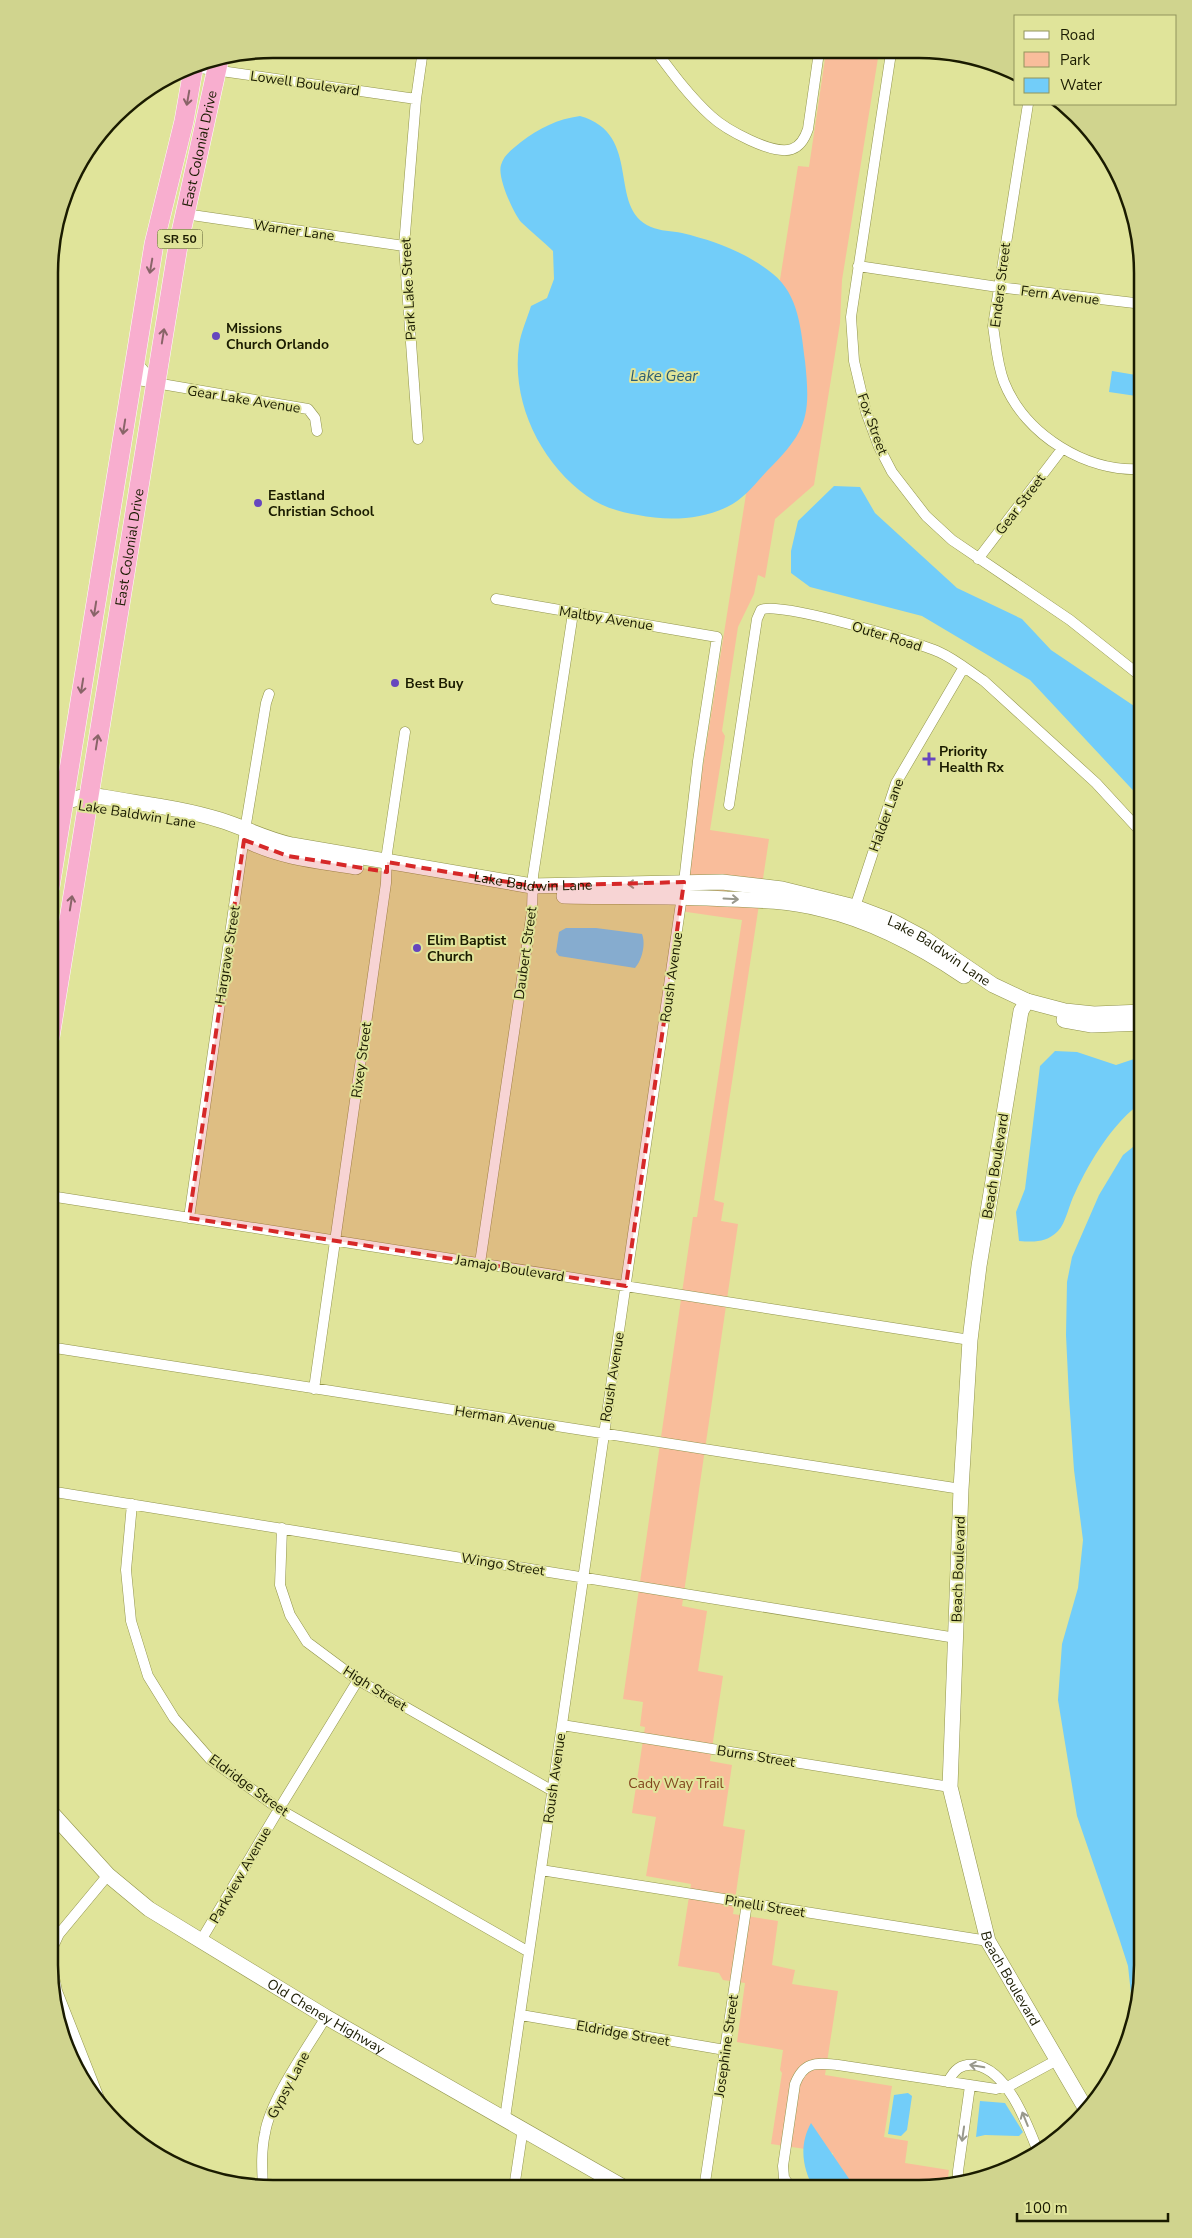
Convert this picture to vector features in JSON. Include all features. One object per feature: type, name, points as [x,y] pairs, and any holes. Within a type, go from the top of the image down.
[{"type":"highway","name":"East Colonial Drive","points":[[58,965],[88,800],[178,246],[218,65]]},
{"type":"highway","name":"East Colonial Drive","points":[[58,797],[106,540],[135,360],[163,204],[192,73]]},
{"type":"highway","points":[[173,165],[177,200],[184,214]]},
{"type":"highway","points":[[163,204],[174,220],[178,246]]},
{"type":"highway","points":[[106,540],[112,567],[123,584]]},
{"type":"street","name":"Park Lake Street","points":[[418,439],[404,246],[416,99],[424,58]]},
{"type":"street","points":[[662,58],[712,118],[731,130],[760,144],[786,150],[799,146],[805,138],[808,129],[818,58]]},
{"type":"street","name":"Fox Street","points":[[890,58],[851,317],[854,361],[866,412],[892,472],[926,516],[952,540],[1070,620],[1134,671]]},
{"type":"street","name":"Lowell Boulevard","points":[[218,65],[416,99]]},
{"type":"street","name":"Enders Street","points":[[1028,105],[998,287],[994,326],[996,354],[1004,383],[1018,407],[1038,429],[1062,449],[1086,460],[1103,465],[1134,468]]},
{"type":"street","name":"Warner Lane","points":[[184,214],[404,246]]},
{"type":"street","name":"Fern Avenue","points":[[858,266],[998,287],[1134,303]]},
{"type":"street","points":[[135,360],[155,384]]},
{"type":"street","name":"Gear Lake Avenue","points":[[132,379],[308,409],[315,418],[317,431]]},
{"type":"street","name":"Gear Street","points":[[978,558],[1062,449]]},
{"type":"street","name":"Maltby Avenue","points":[[496,599],[717,637]]},
{"type":"street","name":"Outer Road","points":[[729,805],[759,613],[765,608],[814,614],[916,644],[938,652],[964,667],[984,681],[1096,783],[1134,824]]},
{"type":"street","name":"Daubert Street","points":[[480,1263],[573,613]]},
{"type":"street","name":"Roush Avenue","points":[[505,2118],[683,889],[698,761],[717,637]]},
{"type":"street","name":"Halder Lane","points":[[854,912],[896,783],[964,667]]},
{"type":"street","name":"Hargrave Street","points":[[189,1218],[245,835],[269,694]]},
{"type":"street","name":"Rixey Street","points":[[314,1388],[405,732]]},
{"type":"street","name":"Lake Baldwin Lane","points":[[58,802],[88,800],[211,826],[245,835],[269,851],[288,856],[387,867],[532,890],[683,889],[732,883],[782,889],[854,912],[892,921],[924,938],[1024,1006],[1092,1025],[1134,1023]]},
{"type":"street","name":"Lake Baldwin Lane","points":[[1024,1006],[1094,1014],[1134,1012]]},
{"type":"street","name":"Beach Boulevard","points":[[1024,1006],[979,1266],[970,1340],[961,1490],[950,1787],[988,1941],[1083,2104]]},
{"type":"street","name":"Jamajo Boulevard","points":[[58,1197],[970,1340]]},
{"type":"street","name":"Herman Avenue","points":[[58,1348],[961,1490]]},
{"type":"street","name":"Wingo Street","points":[[58,1492],[956,1638]]},
{"type":"street","name":"Eldridge Street","points":[[132,1504],[126,1570],[131,1621],[148,1676],[174,1718],[210,1759],[279,1809],[529,1952]]},
{"type":"street","name":"High Street","points":[[282,1528],[280,1585],[290,1615],[306,1642],[358,1680],[551,1790]]},
{"type":"street","name":"Parkview Avenue","points":[[200,1942],[358,1680]]},
{"type":"street","name":"Burns Street","points":[[562,1725],[950,1787]]},
{"type":"street","name":"Old Cheney Highway","points":[[58,1819],[108,1875],[149,1909],[200,1942],[326,2017],[611,2180]]},
{"type":"street","name":"Pinelli Street","points":[[541,1870],[988,1941]]},
{"type":"street","points":[[58,1936],[108,1875]]},
{"type":"street","name":"Josephine Street","points":[[705,2180],[747,1903]]},
{"type":"street","points":[[60,2000],[94,2085]]},
{"type":"street","name":"Eldridge Street","points":[[521,2016],[725,2050]]},
{"type":"street","name":"Gypsy Lane","points":[[263,2180],[265,2132],[274,2105],[326,2017]]},
{"type":"street","points":[[785,2180],[783,2166],[794,2084],[800,2072],[809,2065],[819,2063],[838,2064],[996,2089],[1005,2088],[1057,2060]]},
{"type":"street","points":[[948,2082],[955,2070],[962,2066],[970,2065],[993,2072],[1022,2111],[1036,2146]]},
{"type":"street","points":[[959,2176],[958,2171],[970,2086]]},
{"type":"street","points":[[515,2180],[523,2128]]},
{"type":"highlighted area","points":[[244,840],[288,856],[387,872],[387,862],[532,886],[684,882],[626,1286],[189,1218]]},
{"type":"green space","name":"Cady Way Trail","points":[[825,58],[878,58],[842,280],[840,323],[814,485],[775,519],[765,578],[758,575],[754,594],[738,627],[722,731],[725,736],[710,830],[769,839],[714,1200],[724,1203],[721,1221],[738,1224],[682,1606],[707,1611],[698,1671],[723,1676],[710,1761],[732,1765],[723,1826],[745,1830],[733,1914],[778,1921],[772,1965],[795,1970],[792,1984],[838,1991],[825,2075],[892,2086],[884,2137],[908,2141],[905,2163],[949,2170],[948,2179],[933,2180],[832,2180],[833,2153],[771,2144],[782,2073],[780,2070],[783,2050],[737,2042],[745,1983],[723,1980],[719,1973],[678,1966],[691,1884],[646,1876],[656,1817],[632,1813],[645,1727],[640,1726],[643,1702],[623,1699],[693,1217],[697,1217],[742,920],[680,911],[798,166],[809,167]]},
{"type":"water","name":"Lake Gear","points":[[580,116],[600,125],[612,138],[619,154],[630,204],[638,218],[651,227],[706,240],[730,248],[752,259],[782,282],[797,314],[807,380],[806,410],[803,422],[791,445],[749,491],[733,504],[706,515],[672,519],[649,517],[611,509],[599,503],[587,496],[556,467],[543,449],[525,410],[518,367],[519,345],[531,306],[547,298],[554,279],[553,251],[521,222],[503,186],[500,170],[504,158],[509,152],[535,132],[556,122]]},
{"type":"water","points":[[1112,371],[1134,375],[1134,396],[1109,392]]},
{"type":"water","points":[[834,486],[860,487],[875,513],[957,588],[1022,619],[1051,650],[1134,706],[1134,791],[1030,680],[922,616],[810,587],[791,573],[791,551],[798,521]]},
{"type":"water","points":[[566,928],[596,928],[642,934],[643,952],[640,961],[635,968],[559,956],[556,952],[559,932]]},
{"type":"water","points":[[1055,1051],[1077,1052],[1116,1065],[1134,1059],[1134,1108],[1112,1131],[1095,1155],[1073,1197],[1061,1228],[1044,1240],[1019,1241],[1016,1212],[1025,1189],[1040,1066]]},
{"type":"water","points":[[1134,1146],[1134,1979],[1132,1997],[1128,1966],[1077,1816],[1058,1700],[1062,1644],[1078,1588],[1083,1540],[1074,1470],[1069,1398],[1066,1335],[1067,1282],[1072,1257],[1099,1195],[1123,1155]]},
{"type":"water","points":[[908,2093],[912,2096],[907,2130],[901,2136],[888,2134],[894,2095]]},
{"type":"water","points":[[980,2101],[1005,2103],[1023,2132],[1019,2136],[985,2135],[976,2137]]},
{"type":"water","points":[[811,2123],[850,2180],[810,2180],[804,2156],[807,2131]]},
{"type":"place","name":"Missions Church Orlando","points":[[216,336]]},
{"type":"place","name":"Eastland Christian School","points":[[258,503]]},
{"type":"place","name":"Best Buy","points":[[395,683]]},
{"type":"place","name":"Priority Health Rx","points":[[929,759]]},
{"type":"place","name":"Elim Baptist Church","points":[[417,948]]}]
